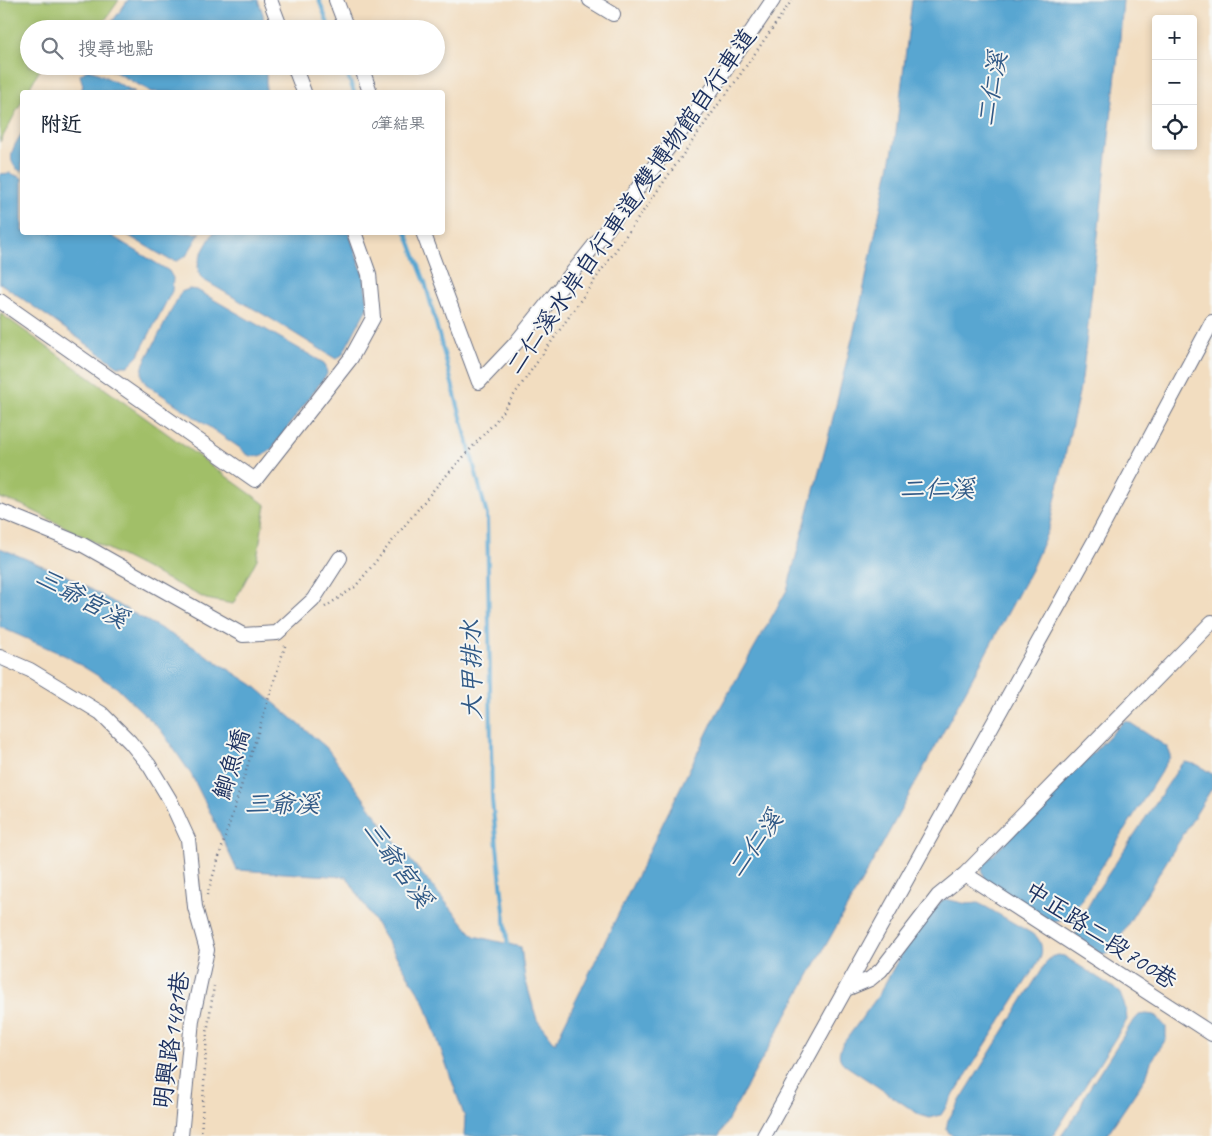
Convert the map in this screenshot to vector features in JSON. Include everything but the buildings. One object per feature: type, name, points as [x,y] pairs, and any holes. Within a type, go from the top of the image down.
[{"type":"street","points":[[270,0],[278,20]]},
{"type":"street","points":[[336,0],[343,20]]},
{"type":"street","points":[[590,0],[613,14]]},
{"type":"street","points":[[424,235],[479,382],[515,344],[601,237],[711,91],[773,0]]},
{"type":"street","points":[[297,75],[303,90]]},
{"type":"street","points":[[364,75],[369,90]]},
{"type":"street","points":[[0,301],[255,480],[351,358],[373,318],[369,274],[355,235]]},
{"type":"street","points":[[764,1136],[1099,532],[1212,322]]},
{"type":"street","points":[[0,511],[83,545],[243,635],[278,632],[314,600],[340,558]]},
{"type":"street","points":[[846,989],[870,979],[881,970],[938,896],[965,874],[1212,622]]},
{"type":"street","name":"明興路1481巷","points":[[0,657],[30,670],[101,713],[130,742],[149,765],[170,800],[188,839],[195,907],[207,950],[192,1020],[180,1136]]},
{"type":"street","name":"中正路二段700巷","points":[[965,874],[1212,1034]]},
{"type":"path","name":"二仁溪水岸自行車道/雙博物館自行車道","points":[[323,608],[354,587],[436,487],[495,422],[792,0]]},
{"type":"path","name":"鯽魚橋","points":[[206,898],[288,639]]},
{"type":"path","points":[[201,1136],[207,1033],[214,984]]},
{"type":"green space","points":[[0,0],[119,0],[105,20],[20,20],[20,75],[37,75],[28,90],[20,90],[20,105],[0,142]]},
{"type":"green space","points":[[0,313],[266,505],[257,559],[233,604],[206,599],[22,505],[0,498]]},
{"type":"water","points":[[128,0],[258,0],[263,20],[114,20]]},
{"type":"water","name":"二仁溪","points":[[912,0],[1123,0],[1082,379],[1049,528],[1031,570],[882,845],[719,1136],[464,1136],[465,1118],[424,1001],[347,877],[237,870],[191,774],[161,730],[116,687],[66,656],[0,627],[0,548],[67,576],[192,646],[253,685],[327,748],[396,843],[474,936],[521,947],[525,978],[537,1020],[555,1043],[716,715],[787,590],[827,442],[860,306],[895,140]]},
{"type":"water","points":[[80,75],[102,75],[131,90],[82,90],[83,85]]},
{"type":"water","points":[[121,75],[266,75],[266,90],[148,90]]},
{"type":"water","points":[[20,136],[20,171],[13,164],[13,148]]},
{"type":"water","points":[[10,173],[20,177],[20,235],[110,235],[169,271],[173,278],[172,291],[138,356],[128,366],[118,366],[0,283],[0,174]]},
{"type":"water","points":[[127,235],[199,235],[186,256],[177,261],[168,259]]},
{"type":"water","points":[[212,235],[350,235],[364,277],[368,306],[342,355],[336,359],[202,279],[198,267]]},
{"type":"water","points":[[189,289],[197,290],[324,363],[326,366],[327,374],[266,454],[254,457],[243,452],[240,448],[144,381],[142,374],[144,363],[181,292]]},
{"type":"water","points":[[1124,721],[1129,722],[1167,747],[1170,757],[1068,921],[1060,920],[1052,923],[986,882],[982,870],[984,864]]},
{"type":"water","points":[[1185,762],[1198,765],[1212,774],[1212,788],[1110,953],[1101,954],[1076,936],[1076,928],[1095,894],[1180,766]]},
{"type":"water","points":[[945,899],[967,904],[978,903],[986,907],[1036,936],[1041,944],[1041,953],[1040,959],[941,1115],[930,1118],[920,1115],[845,1065],[839,1053],[842,1045],[878,996],[904,949],[939,903]]},
{"type":"water","points":[[1058,955],[1064,956],[1119,991],[1126,1009],[1127,1020],[1053,1136],[953,1136],[947,1129],[948,1120],[1047,961]]},
{"type":"water","points":[[1139,1015],[1155,1015],[1166,1027],[1166,1039],[1151,1062],[1146,1077],[1106,1136],[1061,1136],[1080,1109],[1085,1095],[1131,1024]]},
{"type":"waterway","name":"大甲排水","points":[[319,0],[327,20]]},
{"type":"waterway","name":"大甲排水","points":[[347,75],[353,90]]},
{"type":"waterway","name":"大甲排水","points":[[407,235],[425,282],[487,515],[492,800],[508,948]]},
{"type":"water label","name":"三爺宮溪","points":[[82,598]]},
{"type":"water label","name":"三爺溪","points":[[282,804]]},
{"type":"water label","name":"三爺宮溪","points":[[398,864]]}]
